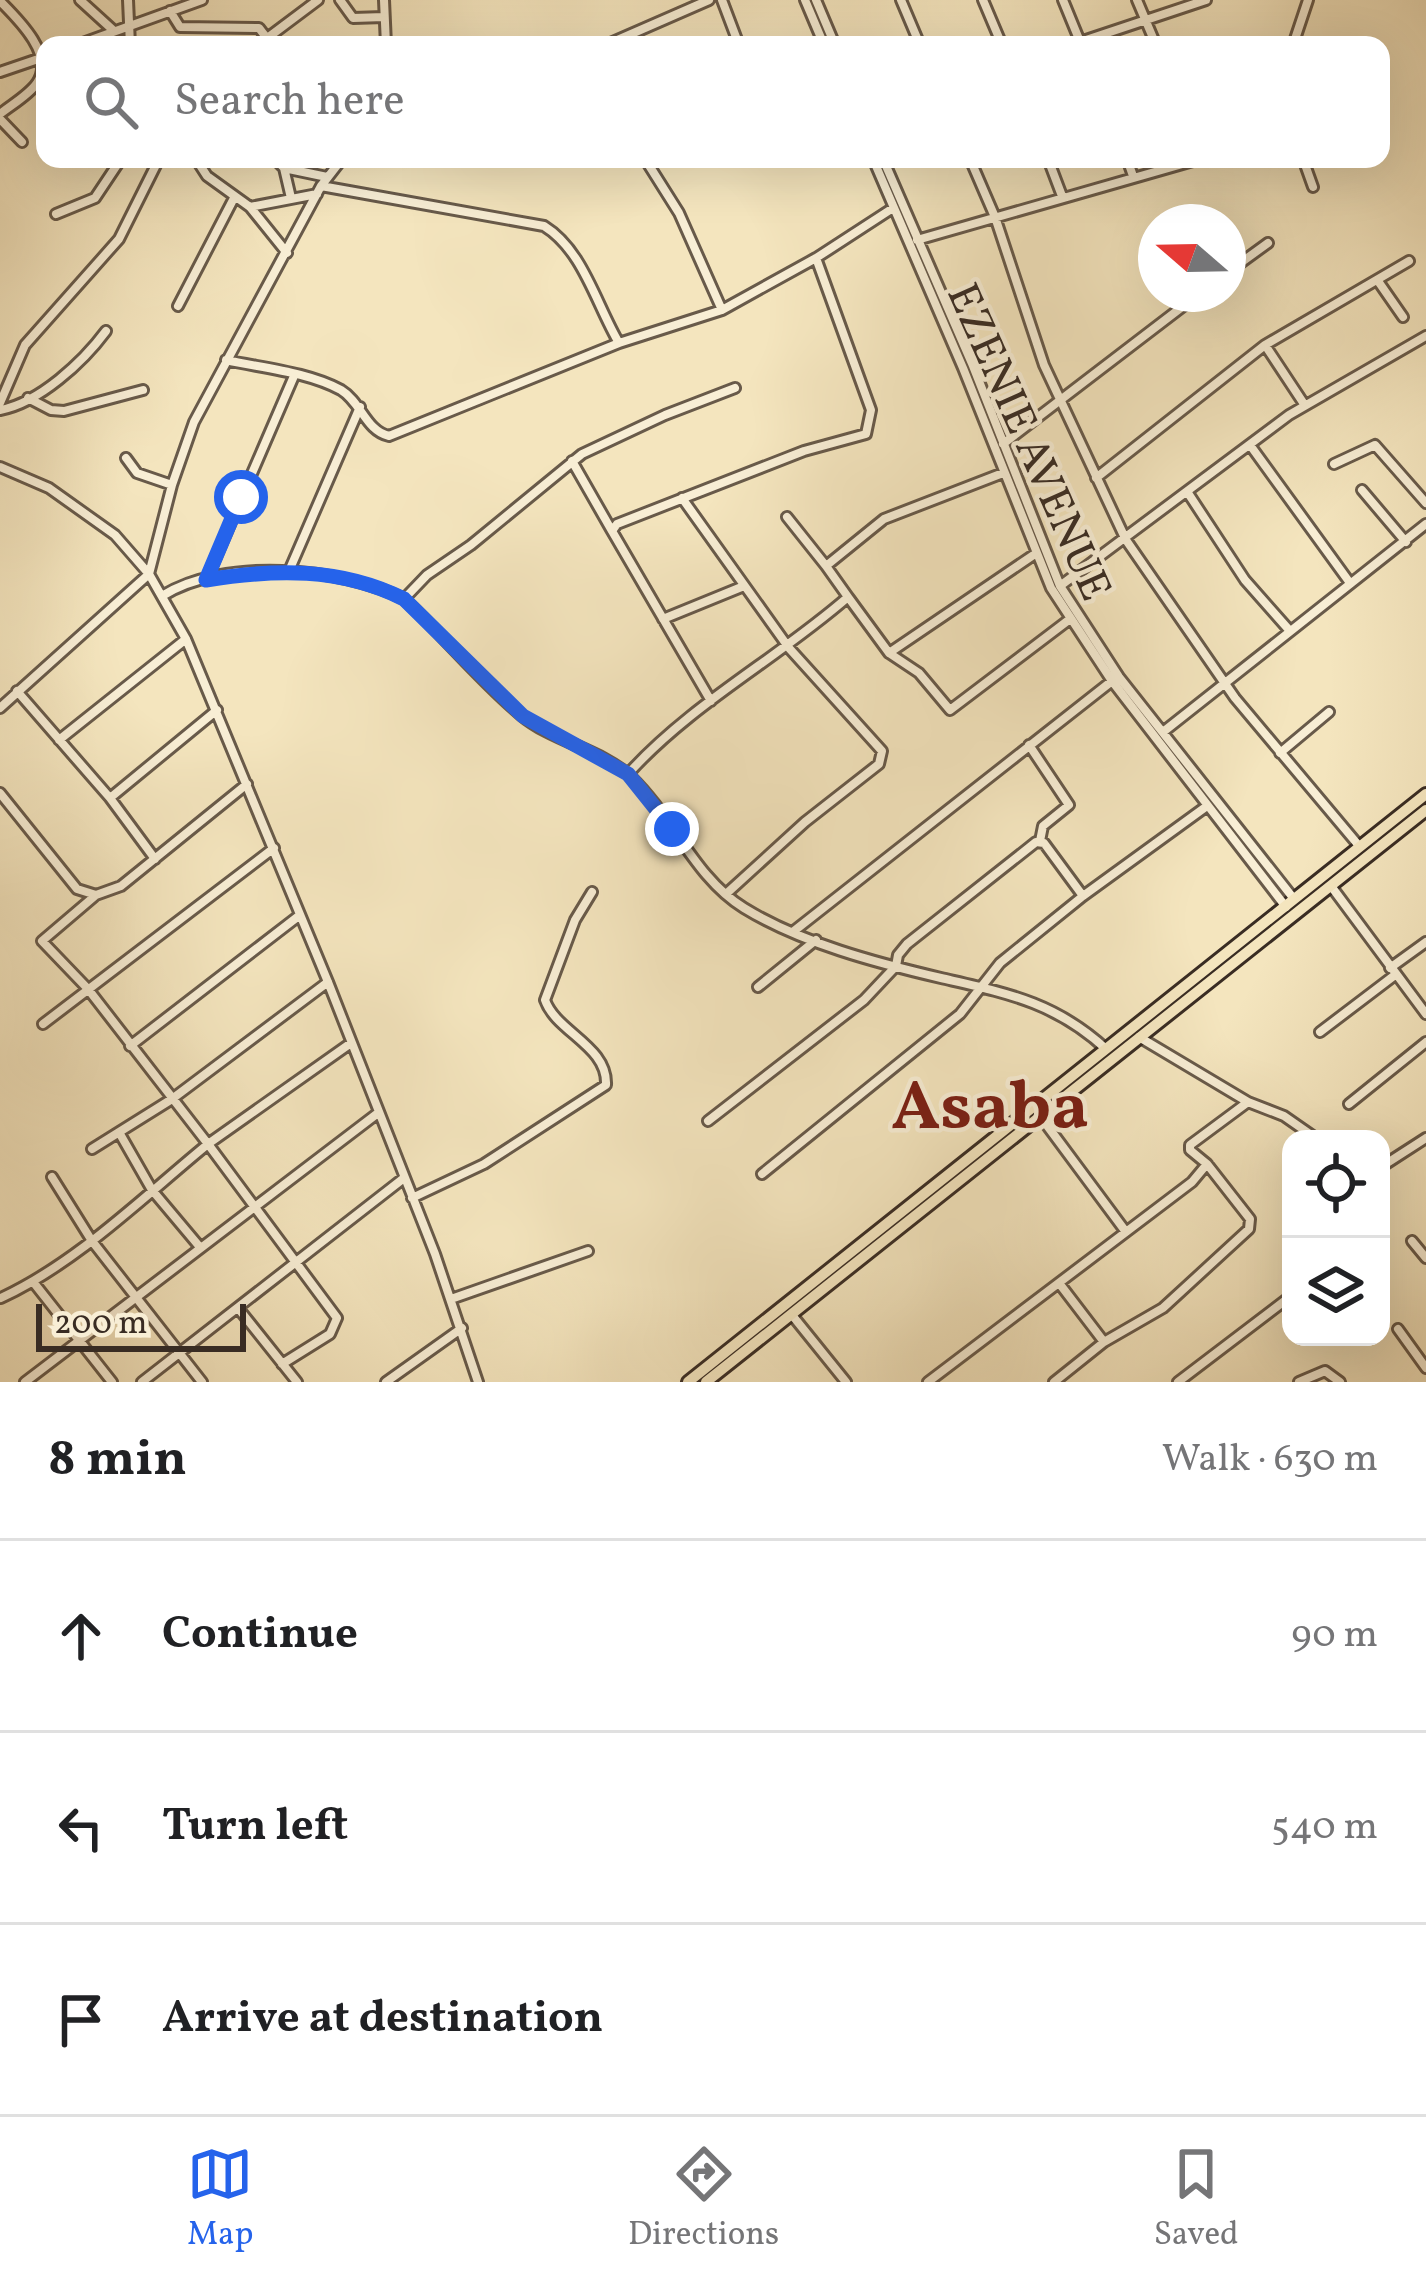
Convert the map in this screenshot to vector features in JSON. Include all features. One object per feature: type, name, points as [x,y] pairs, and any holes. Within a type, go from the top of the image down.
[{"type":"highway","points":[[706,1382],[1106,1049],[1426,794]]},
{"type":"highway","points":[[688,1382],[1040,1116],[1426,810]]},
{"type":"street","points":[[80,0],[114,31]]},
{"type":"street","points":[[128,0],[129,36]]},
{"type":"street","points":[[107,36],[202,0]]},
{"type":"street","points":[[275,36],[318,0]]},
{"type":"street","points":[[340,0],[352,18],[384,17]]},
{"type":"street","points":[[384,0],[385,36]]},
{"type":"street","points":[[627,36],[709,0]]},
{"type":"street","points":[[722,0],[736,36]]},
{"type":"street","points":[[805,0],[820,36]]},
{"type":"street","points":[[816,0],[831,36]]},
{"type":"street","points":[[901,0],[916,36]]},
{"type":"street","points":[[983,0],[998,36]]},
{"type":"street","points":[[1063,0],[1075,36]]},
{"type":"street","points":[[1137,0],[1152,36]]},
{"type":"street","points":[[1103,36],[1206,0]]},
{"type":"street","points":[[1296,36],[1308,0]]},
{"type":"street","points":[[0,1],[36,45]]},
{"type":"street","points":[[170,11],[180,27],[253,27],[265,36]]},
{"type":"street","points":[[0,72],[36,60]]},
{"type":"street","points":[[22,142],[0,117],[36,85]]},
{"type":"street","points":[[56,214],[94,198],[116,168]]},
{"type":"street","points":[[0,406],[25,345],[119,239],[154,168]]},
{"type":"street","points":[[199,168],[250,207],[286,253]]},
{"type":"street","points":[[284,168],[322,185],[544,226],[573,253],[619,343]]},
{"type":"street","points":[[284,168],[291,198]]},
{"type":"street","points":[[0,708],[149,574],[194,422],[335,168]]},
{"type":"street","points":[[651,168],[679,213],[722,310]]},
{"type":"street","name":"EZENIE AVENUE","points":[[877,168],[1003,444],[1060,586],[1119,677],[1290,903]]},
{"type":"street","name":"EZENIE AVENUE","points":[[887,168],[986,415],[1035,554],[1070,620],[1207,806],[1290,903]]},
{"type":"street","points":[[974,168],[1044,365],[1126,540],[1280,753],[1360,847]]},
{"type":"street","points":[[1051,168],[1062,196]]},
{"type":"street","points":[[1130,168],[1133,176]]},
{"type":"street","points":[[917,240],[1165,168]]},
{"type":"street","points":[[1306,168],[1313,188]]},
{"type":"street","points":[[250,207],[322,185]]},
{"type":"street","points":[[178,306],[234,198]]},
{"type":"street","points":[[226,359],[335,387],[359,407],[377,432],[389,436],[619,343],[722,310],[893,208]]},
{"type":"street","points":[[1246,259],[1268,243]]},
{"type":"street","points":[[612,531],[617,524],[682,498],[804,451],[862,436],[870,429],[871,410],[816,258]]},
{"type":"street","points":[[1096,478],[1265,345],[1409,261]]},
{"type":"street","points":[[1378,281],[1403,317]]},
{"type":"street","points":[[1003,444],[1175,312]]},
{"type":"street","points":[[0,406],[28,398],[61,376],[106,332]]},
{"type":"street","points":[[1060,586],[1304,404],[1426,336]]},
{"type":"street","points":[[1265,345],[1304,404]]},
{"type":"street","points":[[0,362],[9,375]]},
{"type":"street","points":[[206,580],[294,376]]},
{"type":"street","points":[[404,599],[572,461],[636,428],[734,388]]},
{"type":"street","points":[[28,398],[64,411],[143,390]]},
{"type":"street","points":[[290,571],[359,407]]},
{"type":"street","points":[[1250,445],[1350,583]]},
{"type":"street","points":[[1334,464],[1375,445],[1426,503]]},
{"type":"street","points":[[126,458],[137,472],[172,485]]},
{"type":"street","points":[[572,461],[711,701]]},
{"type":"street","points":[[0,467],[65,497],[115,535],[149,574],[186,640],[328,982],[452,1299],[478,1382]]},
{"type":"street","points":[[826,566],[884,519],[1003,473]]},
{"type":"street","points":[[1362,490],[1406,542]]},
{"type":"street","points":[[1188,493],[1245,580],[1290,631]]},
{"type":"street","points":[[682,498],[789,648],[882,752],[882,758],[726,894]]},
{"type":"street","points":[[787,517],[889,653],[919,673],[946,708],[952,710],[1070,620]]},
{"type":"street","points":[[1163,732],[1426,524]]},
{"type":"street","points":[[889,653],[1035,554]]},
{"type":"street","points":[[161,596],[181,584],[290,571],[350,579],[404,599],[523,716],[628,774],[726,894],[746,909],[816,940],[1043,1006],[1079,1024],[1106,1049]]},
{"type":"street","points":[[664,619],[744,586]]},
{"type":"street","points":[[628,774],[711,701],[789,648],[848,597]]},
{"type":"street","points":[[59,740],[186,640]]},
{"type":"street","points":[[794,931],[1112,681]]},
{"type":"street","points":[[17,691],[110,798],[155,859]]},
{"type":"street","points":[[110,798],[217,710]]},
{"type":"street","points":[[1280,753],[1329,712]]},
{"type":"street","points":[[708,1121],[864,1000],[896,966],[907,944],[1040,841],[1043,826],[1069,805],[1029,745]]},
{"type":"street","points":[[247,784],[121,886],[96,895],[42,938],[88,989],[208,1144],[336,1323],[282,1364]]},
{"type":"street","points":[[0,793],[77,889],[96,895]]},
{"type":"street","points":[[762,1174],[960,1014],[1000,963],[1207,806]]},
{"type":"street","points":[[1040,841],[1083,896]]},
{"type":"street","points":[[44,1024],[274,848]]},
{"type":"street","points":[[1331,886],[1426,1014]]},
{"type":"street","points":[[412,1198],[484,1164],[606,1085],[605,1070],[590,1048],[549,1011],[545,1000],[575,920],[592,892]]},
{"type":"street","points":[[130,1046],[300,915]]},
{"type":"street","points":[[758,987],[816,940]]},
{"type":"street","points":[[1320,1032],[1426,942]]},
{"type":"street","points":[[92,1149],[172,1099],[328,982]]},
{"type":"street","points":[[1139,1037],[1248,1102],[1284,1115],[1300,1130]]},
{"type":"street","points":[[1349,1104],[1426,1042]]},
{"type":"street","points":[[1,1298],[34,1282],[92,1241],[208,1144],[351,1043]]},
{"type":"street","points":[[1056,1382],[1105,1342],[1163,1308],[1250,1229],[1250,1219],[1207,1164],[1190,1150],[1190,1145],[1248,1102]]},
{"type":"street","points":[[25,1382],[378,1113]]},
{"type":"street","points":[[1040,1116],[1126,1232]]},
{"type":"street","points":[[120,1134],[152,1190],[199,1246]]},
{"type":"street","points":[[1390,1161],[1426,1138]]},
{"type":"street","points":[[928,1382],[1192,1183],[1207,1164]]},
{"type":"street","points":[[52,1177],[92,1241],[202,1382]]},
{"type":"street","points":[[142,1382],[404,1178]]},
{"type":"street","points":[[1412,1240],[1426,1258]]},
{"type":"street","points":[[452,1299],[588,1251]]},
{"type":"street","points":[[34,1282],[112,1382]]},
{"type":"street","points":[[1059,1282],[1105,1342]]},
{"type":"street","points":[[1178,1382],[1282,1303]]},
{"type":"street","points":[[238,1308],[297,1382]]},
{"type":"street","points":[[792,1315],[846,1382]]},
{"type":"street","points":[[386,1382],[462,1328]]},
{"type":"street","points":[[1399,1329],[1426,1368]]},
{"type":"street","points":[[1300,1382],[1324,1371],[1340,1382]]},
{"type":"district","name":"Asaba","points":[[990,1104]]},
{"type":"route","points":[[241,497],[206,580],[260,572],[310,572],[380,587],[404,599],[523,716],[628,774],[672,829]]}]
